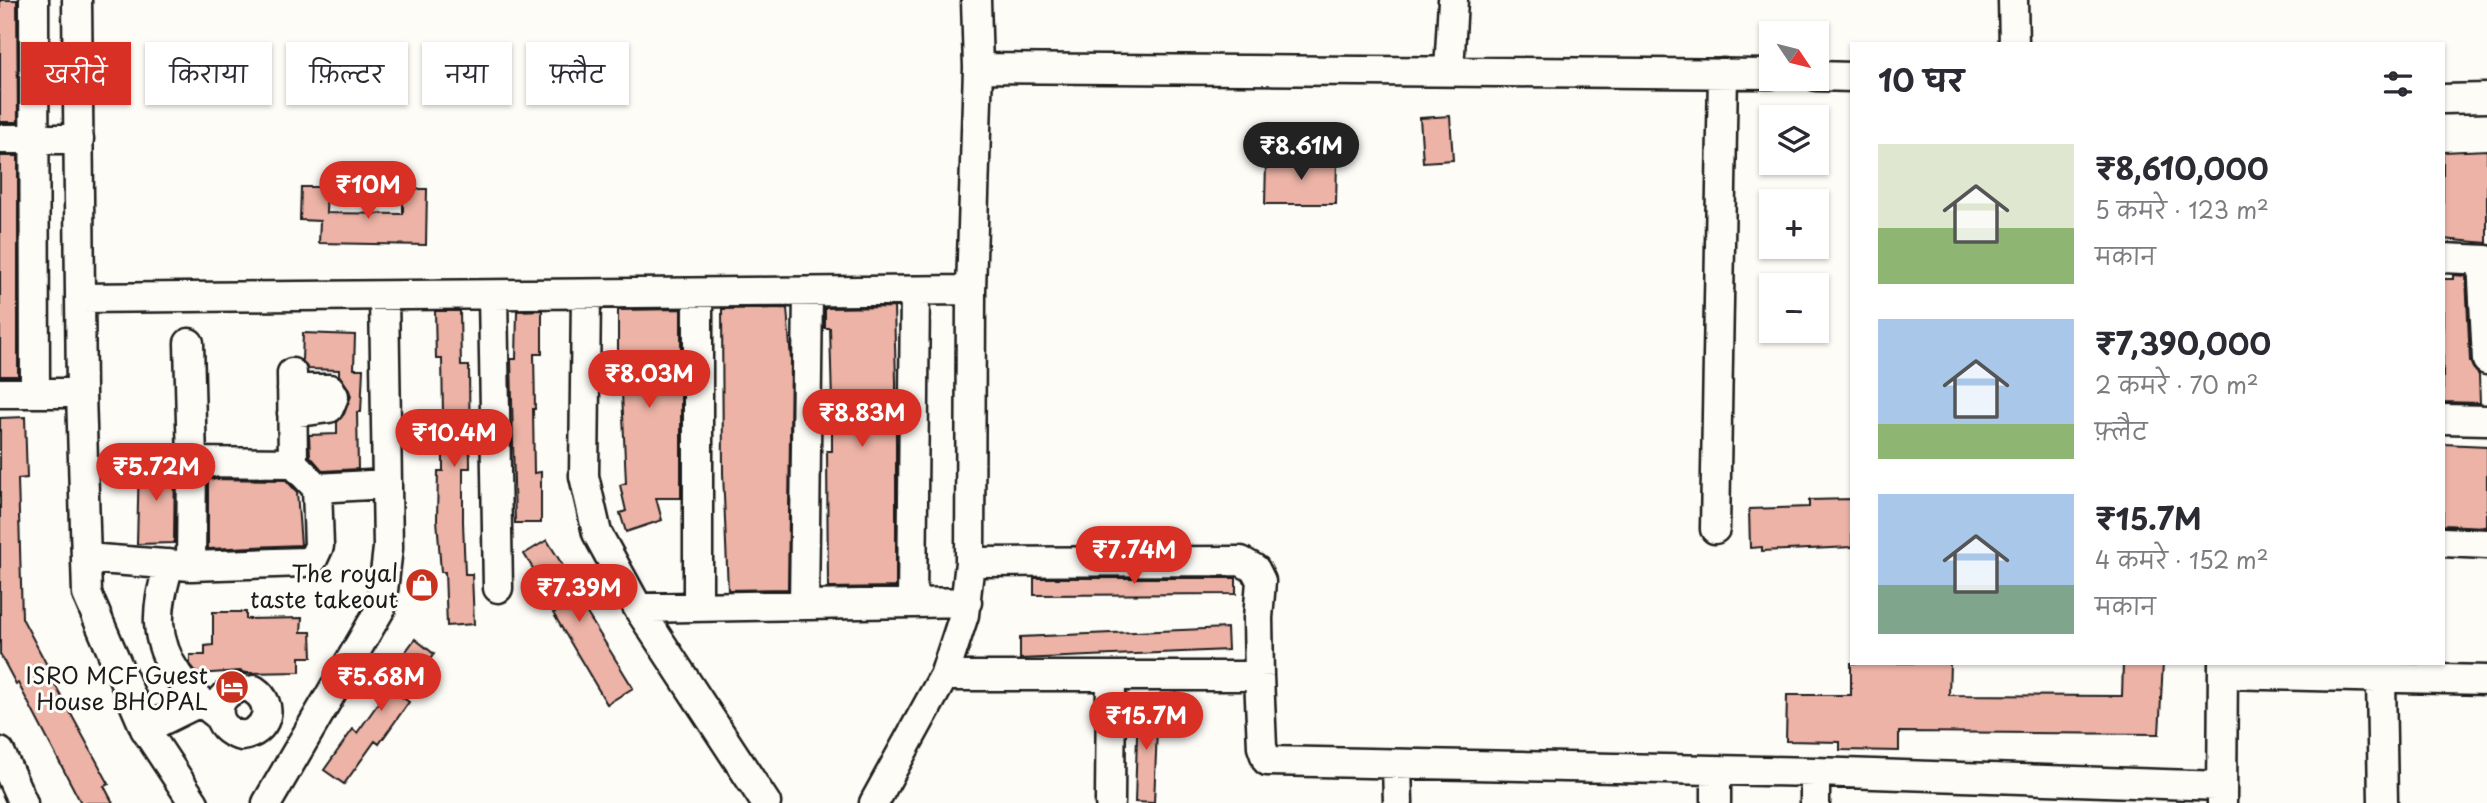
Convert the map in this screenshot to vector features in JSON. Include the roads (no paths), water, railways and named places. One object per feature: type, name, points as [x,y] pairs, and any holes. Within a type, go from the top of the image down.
[{"type":"street","points":[[34,0],[35,392]]},
{"type":"street","points":[[77,0],[81,393],[87,594],[145,729],[194,803]]},
{"type":"street","points":[[874,803],[944,676],[967,602],[970,562],[971,290],[978,68],[976,0]]},
{"type":"street","points":[[1449,71],[1453,0]]},
{"type":"street","points":[[2013,0],[2014,42]]},
{"type":"street","points":[[978,68],[1759,74]]},
{"type":"street","points":[[1714,529],[1723,73]]},
{"type":"street","points":[[1829,76],[1850,77]]},
{"type":"street","points":[[2445,99],[2487,98]]},
{"type":"street","points":[[0,139],[79,139]]},
{"type":"street","points":[[2445,258],[2484,260],[2487,360]]},
{"type":"street","points":[[80,298],[971,290]]},
{"type":"street","points":[[912,603],[915,291]]},
{"type":"street","points":[[804,605],[808,292]]},
{"type":"street","points":[[698,293],[698,607]]},
{"type":"street","points":[[586,294],[584,476],[597,533],[638,608],[766,803]]},
{"type":"street","points":[[494,295],[498,588]]},
{"type":"street","points":[[267,803],[381,608],[388,548],[384,296]]},
{"type":"street","points":[[145,729],[209,709],[226,695],[246,689],[264,701],[267,709],[266,717],[258,731],[242,736],[227,730],[209,709],[181,682],[168,658],[159,624],[161,594],[180,565],[192,462],[189,343]]},
{"type":"street","points":[[86,558],[180,565],[304,562],[313,559],[318,547],[317,488],[293,463],[292,392]]},
{"type":"street","points":[[0,393],[81,393]]},
{"type":"street","points":[[2445,419],[2487,420]]},
{"type":"street","points":[[192,462],[293,463]]},
{"type":"street","points":[[317,488],[387,484]]},
{"type":"street","points":[[2445,542],[2487,544]]},
{"type":"street","points":[[970,562],[1241,561],[1255,569],[1261,581],[1258,618],[1259,676],[1262,747],[1267,761],[1815,772],[2094,793],[2222,794],[2223,669],[2381,678],[2487,680]]},
{"type":"street","points":[[638,608],[967,602]]},
{"type":"street","points":[[944,676],[1259,676]]},
{"type":"street","points":[[1110,803],[1111,676]]},
{"type":"street","points":[[2381,678],[2383,803]]},
{"type":"street","points":[[0,752],[23,803]]},
{"type":"street","points":[[1397,764],[1398,803]]},
{"type":"street","points":[[1716,772],[1716,803]]},
{"type":"street","points":[[1815,772],[1815,803]]},
{"type":"place","name":"The royal taste takeout","points":[[422,585]]},
{"type":"place","name":"ISRO MCF Guest House BHOPAL","points":[[232,687]]}]
